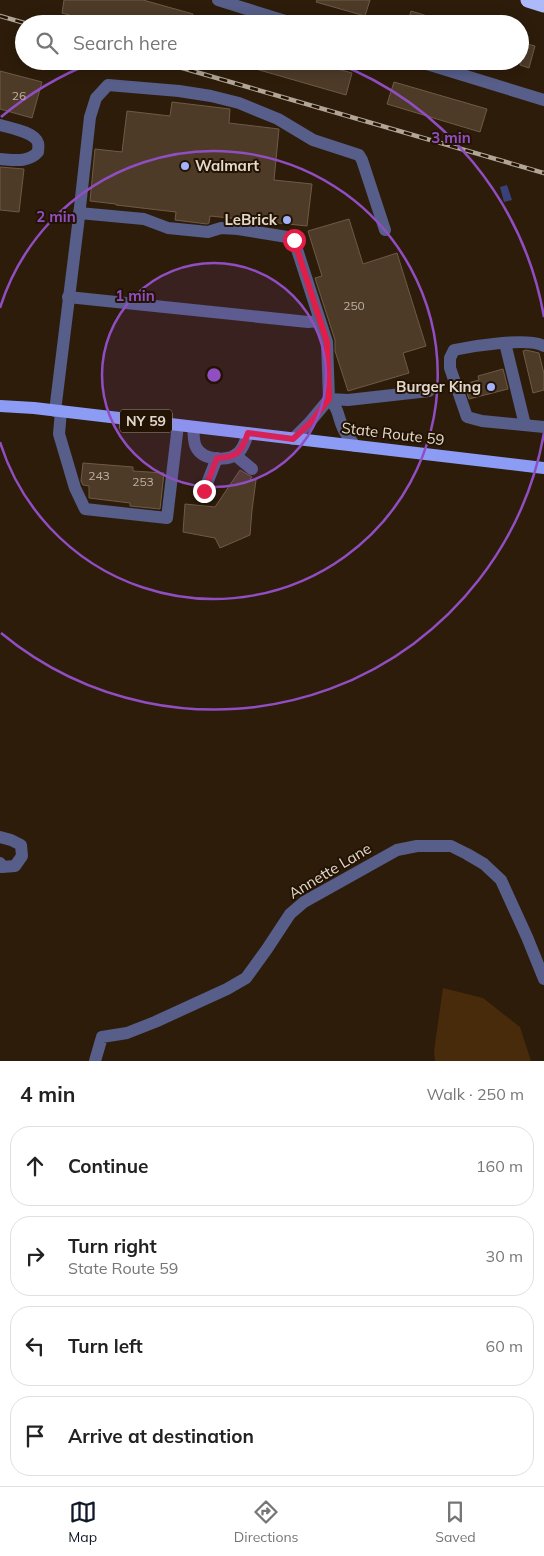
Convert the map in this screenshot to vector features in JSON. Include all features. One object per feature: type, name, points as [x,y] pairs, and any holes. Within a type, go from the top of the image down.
[{"type":"highway","points":[[528,0],[544,5]]},
{"type":"main road","name":"State Route 59","points":[[0,406],[58,411],[544,468]]},
{"type":"street","points":[[218,0],[266,15]]},
{"type":"street","points":[[446,70],[544,100]]},
{"type":"street","points":[[178,425],[167,518],[84,509],[75,488],[59,434],[58,411],[68,297],[90,117],[96,98],[108,85],[179,91],[239,103],[278,119],[313,140],[359,155],[386,230]]},
{"type":"street","points":[[0,125],[25,132],[33,136],[38,143],[38,152],[33,158],[23,160],[0,159]]},
{"type":"street","points":[[79,213],[144,219],[168,228],[208,232],[221,228],[238,229],[287,237],[294,240],[327,342],[329,399],[310,423],[293,439]]},
{"type":"street","points":[[68,297],[308,322],[320,321]]},
{"type":"street","points":[[505,343],[526,425]]},
{"type":"street","points":[[544,346],[539,343],[470,346],[454,350],[450,358],[450,368],[467,417],[482,421],[544,427]]},
{"type":"street","points":[[329,399],[348,400],[429,391]]},
{"type":"street","points":[[329,399],[337,407],[345,432],[355,446]]},
{"type":"street","points":[[193,427],[196,448],[203,454],[217,458],[227,458],[239,452],[244,446],[248,433]]},
{"type":"street","points":[[235,455],[252,469]]},
{"type":"street","points":[[204,491],[217,458]]},
{"type":"street","points":[[0,837],[21,845],[22,856],[15,866],[2,867],[0,864]]},
{"type":"street","name":"Annette Lane","points":[[95,1061],[102,1037],[127,1033],[227,990],[246,978],[290,914],[304,902],[397,850],[417,846],[451,846],[484,864],[501,880],[544,979]]},
{"type":"shaded area","points":[[443,988],[483,998],[520,1027],[531,1061],[435,1061],[434,1051]]},
{"type":"water","points":[[507,185],[512,200],[504,202],[500,187]]},
{"type":"building","points":[[64,0],[143,0],[193,14],[69,15],[62,13]]},
{"type":"building","points":[[317,0],[370,0],[365,15],[316,2]]},
{"type":"building","points":[[411,11],[424,15],[410,15]]},
{"type":"building","points":[[529,44],[535,46],[529,68]]},
{"type":"building","points":[[259,70],[341,70],[352,73],[346,95]]},
{"type":"building","points":[[0,71],[42,82],[32,118],[0,109]]},
{"type":"building","points":[[394,82],[487,109],[480,132],[387,104]]},
{"type":"building","name":"Walmart","points":[[172,102],[230,109],[229,123],[279,129],[274,180],[312,184],[307,226],[210,216],[209,223],[207,224],[175,220],[176,212],[90,201],[95,149],[122,152],[127,111],[170,116]]},
{"type":"building","points":[[0,167],[24,169],[19,212],[0,210]]},
{"type":"building","points":[[349,219],[363,264],[397,253],[426,346],[403,353],[409,373],[348,391],[335,351],[335,340],[315,278],[322,276],[308,231]]},
{"type":"building","points":[[523,351],[539,353],[544,374],[544,390],[533,393]]},
{"type":"building","points":[[503,369],[508,389],[469,399],[464,384],[479,380],[478,376]]},
{"type":"building","points":[[83,463],[133,467],[133,471],[164,473],[160,509],[130,506],[130,503],[89,498],[89,486],[83,485],[81,481]]},
{"type":"building","points":[[240,470],[252,477],[250,479],[256,480],[250,535],[220,548],[215,538],[183,532],[185,504],[215,507]]},
{"type":"railway","points":[[0,16],[15,20]]},
{"type":"railway","points":[[189,70],[544,173]]},
{"type":"place","name":"Walmart","points":[[185,166]]},
{"type":"place","name":"LeBrick","points":[[287,220]]},
{"type":"place","name":"Burger King","points":[[491,387]]},
{"type":"route","points":[[204,491],[217,458],[227,458],[239,452],[244,446],[248,433],[293,439],[310,423],[329,399],[327,342],[294,240]]}]
